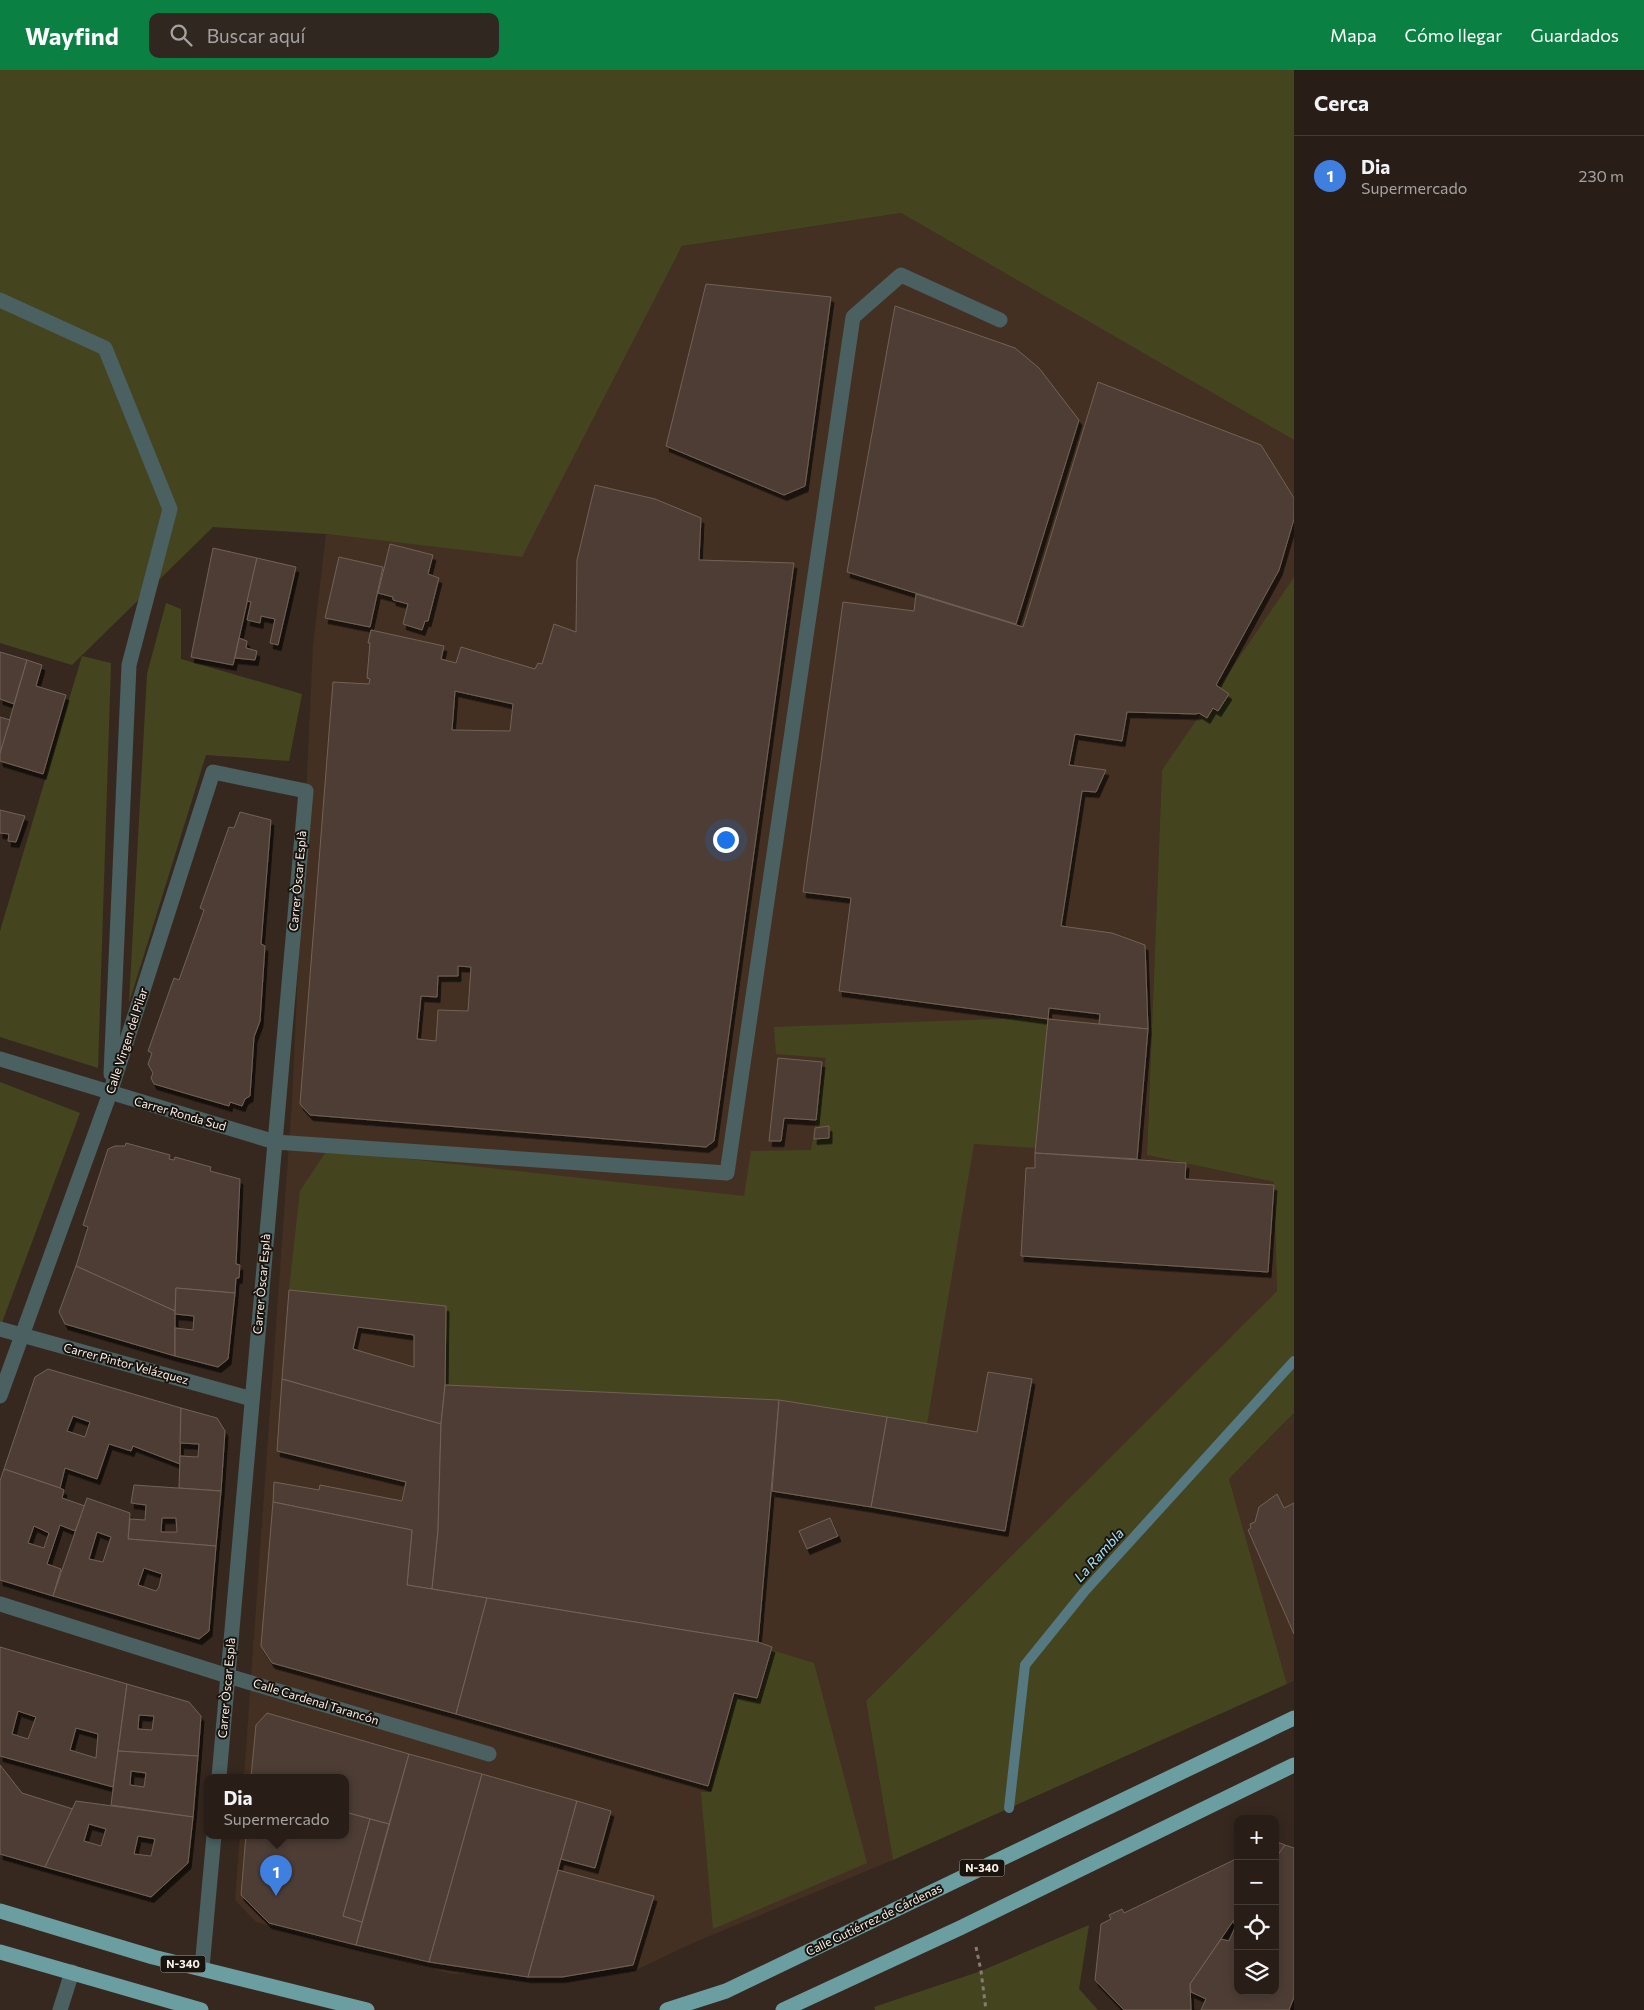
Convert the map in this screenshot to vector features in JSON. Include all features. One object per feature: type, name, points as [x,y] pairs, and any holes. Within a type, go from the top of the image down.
[{"type":"highway","name":"Calle Gutiérrez de Cárdenas","points":[[667,2010],[726,1991],[1294,1718]]},
{"type":"highway","points":[[783,2010],[1292,1770]]},
{"type":"highway","name":"N-340","points":[[0,1911],[152,1957],[367,2010]]},
{"type":"highway","points":[[0,1952],[201,2010]]},
{"type":"street","name":"Carrer Ronda Sud","points":[[0,1059],[275,1142],[726,1172],[853,317],[901,275],[1000,320]]},
{"type":"street","points":[[0,300],[105,348],[170,509],[128,665],[110,1093]]},
{"type":"street","name":"Calle Virgen del Pilar","points":[[0,1396],[110,1093],[213,772],[306,791]]},
{"type":"street","name":"Carrer Òscar Esplà","points":[[219,1774],[306,791]]},
{"type":"street","name":"Carrer Pintor Velázquez","points":[[0,1329],[252,1399]]},
{"type":"street","name":"Calle Cardenal Tarancón","points":[[0,1604],[228,1676],[489,1754]]},
{"type":"street","points":[[202,1968],[214,1839]]},
{"type":"street","points":[[60,2010],[72,1972]]},
{"type":"path","points":[[970,1923],[981,1971],[986,2010]]},
{"type":"shaded area","points":[[0,70],[1294,70],[1294,440],[901,213],[682,246],[522,557],[326,534],[213,527],[72,665],[0,643]]},
{"type":"shaded area","points":[[901,213],[1294,440],[1294,577],[1162,770],[1147,1155],[1274,1182],[1277,1291],[866,1701],[893,1860],[695,1942],[638,1969],[452,1974],[256,1922],[235,1900],[240,1839],[349,1839],[349,1774],[244,1774],[292,1102],[313,646],[326,534],[522,556],[682,246]]},
{"type":"shaded area","points":[[1294,577],[1294,1413],[1229,1479],[1287,1684],[893,1860],[866,1701],[1277,1291],[1274,1182],[1147,1155],[1162,770]]},
{"type":"shaded area","points":[[166,603],[181,609],[181,659],[302,694],[289,761],[206,755],[129,1003],[147,674]]},
{"type":"shaded area","points":[[82,656],[111,663],[98,1068],[0,1037],[0,931]]},
{"type":"shaded area","points":[[1049,1017],[1036,1148],[974,1144],[927,1424],[779,1400],[445,1385],[446,1306],[289,1290],[300,1191],[327,1150],[744,1196],[751,1151],[811,1150],[826,1058],[776,1054],[774,1027]]},
{"type":"shaded area","points":[[0,1082],[80,1113],[0,1328]]},
{"type":"shaded area","points":[[1294,1413],[1294,1681],[1287,1684],[1229,1479]]},
{"type":"shaded area","points":[[772,1650],[814,1663],[867,1863],[713,1929],[701,1792],[710,1792],[735,1697],[757,1701]]},
{"type":"shaded area","points":[[1089,1925],[1079,1989],[1098,2010],[875,2010],[874,2007],[981,1971]]},
{"type":"building","points":[[706,284],[831,297],[805,486],[784,495],[666,446]]},
{"type":"building","points":[[895,306],[1015,348],[1039,368],[1079,420],[1016,624],[847,572]]},
{"type":"building","points":[[1098,382],[1261,445],[1294,498],[1294,519],[1279,570],[1216,685],[1229,694],[1218,711],[1213,708],[1207,718],[1199,713],[1127,712],[1122,741],[1075,734],[1069,765],[1106,770],[1096,792],[1082,791],[1061,926],[1112,933],[1145,945],[1148,1029],[1099,1024],[1100,1014],[1049,1008],[1048,1019],[839,991],[851,898],[803,892],[843,602],[914,611],[916,594],[1023,627]]},
{"type":"building","points":[[595,485],[655,499],[701,518],[699,560],[794,563],[714,1141],[706,1147],[310,1115],[300,1104],[333,682],[369,684],[370,679],[367,678],[370,643],[368,643],[371,630],[444,646],[441,659],[456,663],[461,647],[535,669],[538,663],[542,664],[554,624],[576,632],[577,560]],"holes":[[[455,691],[513,704],[510,731],[452,730]],[[458,966],[471,967],[468,1011],[438,1010],[436,1041],[417,1039],[421,996],[437,997],[438,976],[458,976]]]},
{"type":"building","points":[[390,544],[433,555],[428,574],[439,578],[428,621],[425,621],[422,630],[403,624],[408,604],[378,593]]},
{"type":"building","points":[[213,548],[257,558],[233,665],[191,657]]},
{"type":"building","points":[[339,557],[383,567],[370,627],[325,618]]},
{"type":"building","points":[[257,558],[296,567],[278,645],[270,643],[275,619],[261,616],[260,623],[247,620],[251,602],[247,601]]},
{"type":"building","points":[[239,638],[247,641],[246,648],[257,651],[255,660],[235,658]]},
{"type":"building","points":[[0,652],[27,660],[14,704],[0,699]]},
{"type":"building","points":[[27,660],[42,665],[36,686],[66,695],[43,774],[0,761],[0,753]]},
{"type":"building","points":[[0,717],[10,720],[0,753]]},
{"type":"building","points":[[0,810],[25,816],[16,842],[8,841],[9,834],[0,833]]},
{"type":"building","points":[[240,812],[271,820],[261,944],[265,946],[260,1021],[254,1037],[250,1096],[245,1099],[242,1106],[230,1102],[229,1106],[154,1084],[151,1078],[153,1073],[148,1064],[152,1053],[148,1051],[174,978],[179,980],[204,910],[200,908],[229,827],[234,828]]},
{"type":"building","points":[[1048,1019],[1148,1029],[1137,1159],[1035,1153]]},
{"type":"building","points":[[778,1058],[822,1062],[816,1120],[784,1118],[781,1141],[769,1141]]},
{"type":"building","points":[[829,1126],[829,1138],[814,1139],[815,1128]]},
{"type":"building","points":[[126,1143],[170,1155],[169,1159],[174,1160],[175,1157],[211,1167],[210,1171],[240,1179],[236,1264],[240,1265],[239,1278],[236,1278],[235,1293],[176,1288],[175,1311],[76,1266],[88,1227],[83,1225],[108,1149],[115,1146],[125,1146]]},
{"type":"building","points":[[1035,1153],[1186,1163],[1185,1179],[1274,1185],[1268,1272],[1021,1256],[1026,1168],[1035,1168]]},
{"type":"building","points":[[76,1266],[175,1311],[175,1356],[65,1324],[59,1312]]},
{"type":"building","points":[[176,1288],[235,1293],[228,1359],[218,1367],[175,1356],[175,1328],[193,1330],[194,1316],[175,1314]]},
{"type":"building","points":[[289,1290],[446,1306],[445,1385],[441,1424],[282,1379]],"holes":[[[358,1327],[414,1335],[414,1367],[353,1349]]]},
{"type":"building","points":[[48,1369],[181,1408],[180,1464],[133,1446],[131,1451],[109,1444],[97,1479],[65,1468],[60,1488],[4,1469],[35,1377]],"holes":[[[73,1416],[90,1422],[85,1437],[67,1431]]]},
{"type":"building","points":[[988,1372],[1032,1379],[1005,1531],[871,1507],[887,1417],[977,1432]]},
{"type":"building","points":[[282,1379],[441,1424],[438,1531],[432,1589],[407,1585],[412,1530],[273,1502],[274,1482],[319,1490],[320,1485],[402,1501],[406,1482],[277,1451]]},
{"type":"building","points":[[445,1385],[779,1400],[758,1642],[432,1589],[438,1531],[441,1424]]},
{"type":"building","points":[[779,1400],[887,1417],[871,1507],[772,1491]]},
{"type":"building","points":[[181,1408],[217,1418],[225,1431],[221,1491],[179,1488],[180,1456],[198,1457],[199,1444],[180,1443]]},
{"type":"building","points":[[4,1469],[60,1488],[64,1490],[62,1498],[85,1506],[75,1531],[60,1525],[47,1564],[61,1569],[53,1596],[0,1580],[0,1481]],"holes":[[[34,1526],[49,1533],[44,1548],[28,1543]]]},
{"type":"building","points":[[134,1485],[221,1491],[216,1546],[128,1539],[130,1519],[145,1520],[146,1505],[131,1503]],"holes":[[[162,1518],[176,1518],[177,1532],[161,1532]]]},
{"type":"building","points":[[1277,1494],[1284,1508],[1294,1503],[1294,1634],[1248,1530],[1251,1528],[1250,1524],[1255,1522],[1259,1507]]},
{"type":"building","points":[[87,1498],[130,1513],[128,1539],[216,1546],[209,1631],[199,1639],[53,1596]],"holes":[[[97,1532],[111,1537],[103,1562],[89,1559]],[[144,1568],[162,1574],[156,1591],[138,1585]]]},
{"type":"building","points":[[273,1502],[412,1530],[407,1585],[487,1598],[456,1714],[272,1663],[261,1646]]},
{"type":"building","points":[[830,1518],[838,1536],[807,1549],[799,1531]]},
{"type":"building","points":[[487,1598],[758,1642],[772,1647],[757,1698],[734,1693],[708,1786],[456,1714]]},
{"type":"building","points":[[0,1647],[127,1684],[113,1787],[0,1756]],"holes":[[[18,1711],[36,1717],[28,1739],[12,1734]],[[76,1728],[98,1734],[96,1758],[70,1750]]]},
{"type":"building","points":[[127,1684],[189,1702],[201,1716],[198,1756],[118,1751]],"holes":[[[139,1715],[154,1716],[152,1730],[138,1729]]]},
{"type":"building","points":[[267,1713],[409,1754],[389,1824],[349,1813],[349,1774],[251,1774],[256,1725]]},
{"type":"building","points":[[118,1751],[198,1756],[193,1817],[111,1805]],"holes":[[[131,1771],[146,1773],[144,1787],[130,1785]]]},
{"type":"building","points":[[409,1754],[482,1774],[429,1962],[356,1945]]},
{"type":"building","points":[[0,1765],[22,1793],[73,1809],[45,1867],[0,1854]]},
{"type":"building","points":[[482,1774],[577,1801],[528,1977],[429,1962]]},
{"type":"building","points":[[76,1801],[193,1817],[188,1863],[151,1897],[45,1867]],"holes":[[[89,1824],[106,1829],[101,1846],[84,1841]],[[138,1836],[155,1839],[151,1856],[134,1854]]]},
{"type":"building","points":[[577,1801],[611,1811],[595,1868],[561,1859]]},
{"type":"building","points":[[349,1813],[370,1819],[343,1916],[362,1922],[356,1945],[269,1923],[241,1895],[246,1839],[349,1839]]},
{"type":"building","points":[[370,1819],[389,1824],[362,1922],[343,1916]]},
{"type":"building","points":[[1279,1843],[1285,1845],[1279,1853]]},
{"type":"building","points":[[1285,1845],[1294,1848],[1294,1997],[1289,2010],[1201,2010],[1206,1999],[1191,1992],[1190,1984],[1221,1939],[1229,1941],[1234,1930],[1234,1995],[1279,1995],[1279,1853]]},
{"type":"building","points":[[1234,1860],[1234,1920],[1190,1984],[1191,2010],[1124,2010],[1095,1980],[1101,1924],[1111,1919],[1109,1915],[1122,1909],[1124,1913]]},
{"type":"building","points":[[558,1870],[654,1896],[633,1965],[562,1977],[528,1977]]},
{"type":"waterway","name":"La Rambla","points":[[1009,1808],[1025,1665],[1084,1592],[1294,1361]]},
{"type":"place","name":"Dia","points":[[276,1896]]}]
